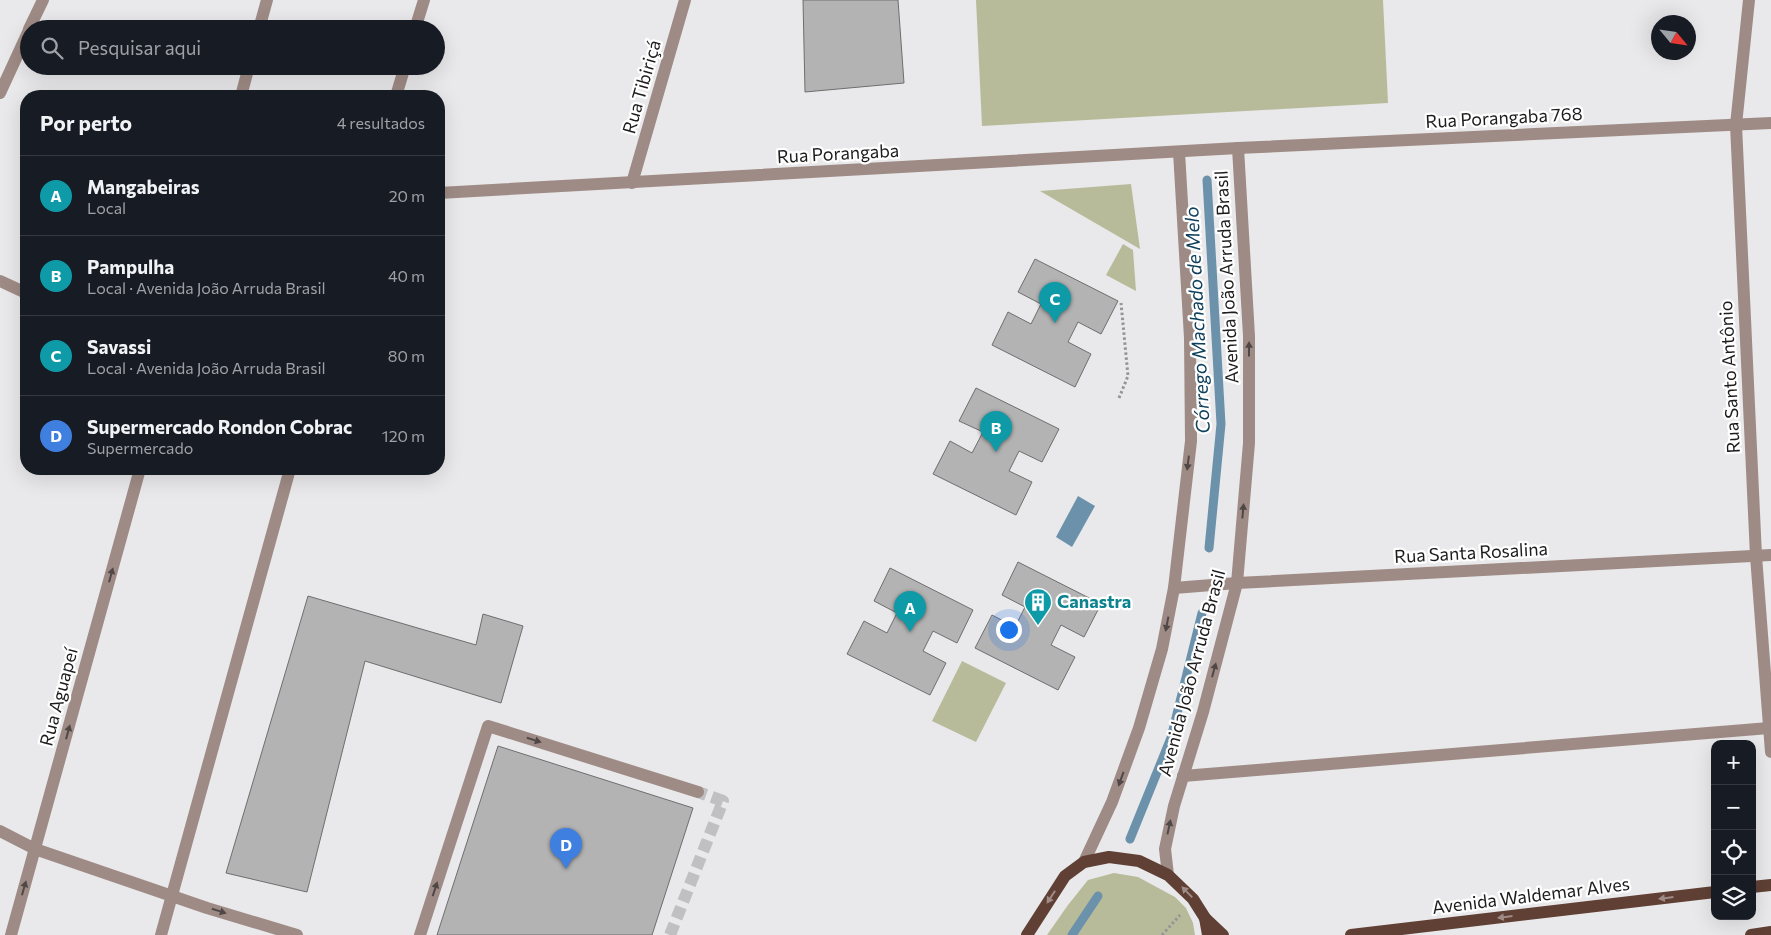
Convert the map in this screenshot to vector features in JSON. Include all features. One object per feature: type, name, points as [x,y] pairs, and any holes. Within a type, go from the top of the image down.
[{"type":"main road","points":[[1027,935],[1065,876],[1084,862],[1109,857],[1139,861],[1168,875],[1193,899],[1204,918],[1208,935]]},
{"type":"main road","points":[[1756,887],[1771,885]]},
{"type":"main road","name":"Avenida Waldemar Alves","points":[[1352,935],[1711,892]]},
{"type":"main road","points":[[1204,918],[1223,935]]},
{"type":"main road","points":[[1751,935],[1771,932]]},
{"type":"street","points":[[34,20],[43,0]]},
{"type":"street","points":[[261,20],[266,0]]},
{"type":"street","points":[[418,20],[424,0]]},
{"type":"street","name":"Rua Tibiriçá","points":[[632,183],[685,0]]},
{"type":"street","name":"Rua Santo Antônio","points":[[1750,0],[1736,125],[1756,556],[1771,752]]},
{"type":"street","points":[[0,93],[20,50]]},
{"type":"street","points":[[243,90],[247,75]]},
{"type":"street","points":[[398,90],[402,75]]},
{"type":"street","name":"Rua Porangaba 768","points":[[1238,148],[1771,123]]},
{"type":"street","name":"Rua Porangaba","points":[[445,193],[1238,148]]},
{"type":"street","name":"Avenida João Arruda Brasil","points":[[1168,875],[1165,849],[1174,806],[1203,712],[1237,583],[1249,443],[1249,336],[1238,148]]},
{"type":"street","name":"Avenida João Arruda Brasil","points":[[1084,862],[1112,802],[1139,728],[1162,649],[1174,588],[1191,440],[1190,338],[1180,152]]},
{"type":"street","points":[[0,281],[20,290]]},
{"type":"street","name":"Rua Aguapeí","points":[[11,935],[138,475]]},
{"type":"street","points":[[160,935],[173,896],[288,475]]},
{"type":"street","name":"Rua Santa Rosalina","points":[[1174,588],[1237,583],[1771,555]]},
{"type":"street","points":[[420,935],[488,726],[698,792]]},
{"type":"street","points":[[1184,776],[1769,728]]},
{"type":"street","points":[[0,831],[35,849],[207,908],[297,935]]},
{"type":"path","points":[[1119,398],[1128,376],[1121,303]]},
{"type":"green space","points":[[976,0],[1383,0],[1388,103],[982,126]]},
{"type":"green space","points":[[1131,184],[1140,249],[1040,191]]},
{"type":"green space","points":[[1123,244],[1133,250],[1136,291],[1106,275]]},
{"type":"green space","points":[[962,661],[1006,683],[976,742],[932,721]]},
{"type":"green space","points":[[1114,873],[1138,877],[1175,897],[1186,908],[1193,923],[1195,935],[1047,935],[1088,880]]},
{"type":"water","points":[[1078,496],[1095,506],[1072,547],[1056,537]]},
{"type":"building","points":[[803,0],[898,0],[904,83],[805,92]]},
{"type":"building","points":[[1035,259],[1118,301],[1101,334],[1078,322],[1068,342],[1091,354],[1075,387],[992,345],[1008,312],[1031,324],[1041,304],[1018,292]]},
{"type":"building","points":[[976,388],[1059,429],[1042,462],[1019,451],[1009,471],[1032,482],[1016,515],[933,474],[950,441],[972,453],[983,432],[959,421]]},
{"type":"building","name":"Canastra","points":[[1018,562],[1101,604],[1084,637],[1061,625],[1051,645],[1075,657],[1058,690],[975,648],[992,615],[1015,627],[1025,607],[1002,595]]},
{"type":"building","points":[[890,568],[973,610],[957,643],[933,631],[923,651],[946,663],[930,695],[847,654],[864,621],[887,633],[897,613],[874,601]]},
{"type":"building","points":[[308,596],[476,645],[483,614],[523,626],[501,703],[365,661],[307,892],[226,873]]},
{"type":"building","points":[[498,746],[693,808],[652,935],[437,935]]},
{"type":"waterway","name":"Córrego Machado de Melo","points":[[1207,180],[1221,424],[1209,548]]},
{"type":"waterway","name":"Córrego Machado de Melo","points":[[1130,839],[1171,738],[1202,613]]},
{"type":"waterway","name":"Córrego Machado de Melo","points":[[1072,935],[1098,896]]},
{"type":"tunnel","points":[[670,935],[723,801],[698,792]]},
{"type":"place","name":"Savassi","points":[[1055,323]]},
{"type":"place","name":"Pampulha","points":[[996,452]]},
{"type":"place","name":"Canastra","points":[[1038,626]]},
{"type":"place","name":"Mangabeiras","points":[[910,632]]},
{"type":"place","name":"Supermercado Rondon Cobrac","points":[[566,869]]}]
